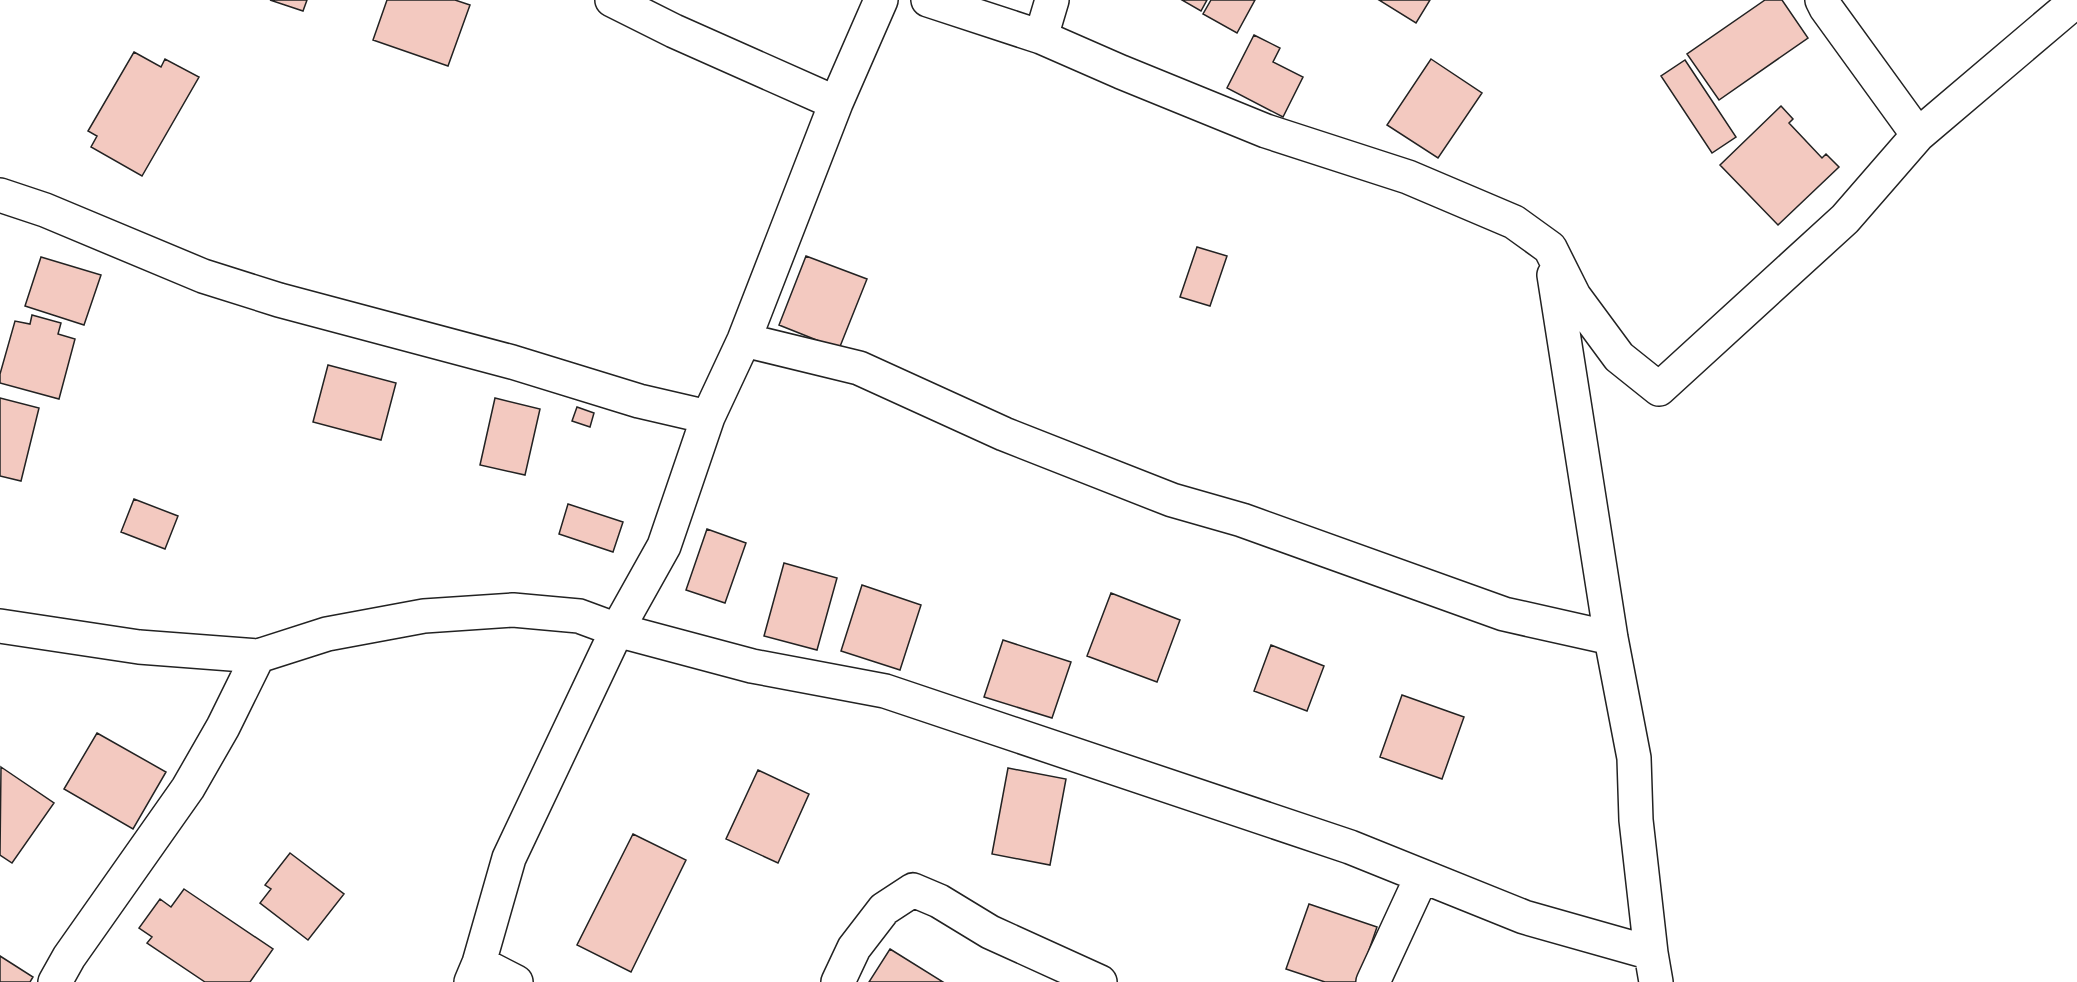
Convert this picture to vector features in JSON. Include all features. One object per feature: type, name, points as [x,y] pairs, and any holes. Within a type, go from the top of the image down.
[{"type":"street","points":[[612,0],[674,31],[836,103]]},
{"type":"street","points":[[516,982],[475,973],[509,858],[617,630],[664,546],[708,417],[744,340],[836,103],[881,0]]},
{"type":"street","points":[[928,0],[1041,37],[1266,131],[1408,177],[1514,222],[1550,248],[1574,296],[1619,357],[1659,389],[1845,219],[1918,135],[2077,0]]},
{"type":"street","points":[[1041,37],[1052,0]]},
{"type":"street","points":[[1822,0],[1918,135]]},
{"type":"street","points":[[0,195],[45,210],[203,276],[279,300],[501,359],[639,401],[708,417]]},
{"type":"street","points":[[0,626],[139,647],[258,656],[327,634],[424,616],[513,609],[579,616],[617,630],[752,666],[885,692],[1350,847],[1524,918],[1653,967],[1636,820],[1634,758],[1611,638],[1550,248]]},
{"type":"street","points":[[744,340],[859,368],[1004,434],[1172,500],[1242,520],[1504,614],[1611,638]]},
{"type":"street","points":[[55,982],[76,947],[188,788],[223,727],[258,656]]},
{"type":"street","points":[[1373,982],[1422,876]]},
{"type":"street","points":[[838,982],[854,948],[884,909],[913,890],[939,902],[990,932],[1100,982]]},
{"type":"building","points":[[270,0],[307,0],[303,11]]},
{"type":"building","points":[[387,0],[455,0],[470,5],[448,66],[373,40]]},
{"type":"building","points":[[1182,0],[1207,0],[1201,11]]},
{"type":"building","points":[[1211,0],[1255,0],[1237,33],[1203,14]]},
{"type":"building","points":[[1379,0],[1430,0],[1416,23]]},
{"type":"building","points":[[1765,0],[1782,0],[1808,38],[1719,100],[1687,54]]},
{"type":"building","points":[[1254,35],[1280,48],[1273,62],[1303,77],[1283,117],[1227,88]]},
{"type":"building","points":[[134,52],[161,67],[165,59],[199,77],[142,176],[91,147],[97,136],[88,131]]},
{"type":"building","points":[[1431,59],[1482,93],[1438,158],[1387,125]]},
{"type":"building","points":[[1685,60],[1736,137],[1712,153],[1661,76]]},
{"type":"building","points":[[1781,106],[1793,119],[1789,123],[1822,158],[1826,154],[1839,167],[1778,225],[1720,165]]},
{"type":"building","points":[[1197,247],[1227,256],[1210,306],[1180,297]]},
{"type":"building","points":[[806,256],[867,279],[839,349],[779,325]]},
{"type":"building","points":[[41,257],[101,275],[84,325],[25,306]]},
{"type":"building","points":[[32,315],[61,323],[58,334],[75,339],[59,399],[0,383],[0,374],[15,321],[30,324]]},
{"type":"building","points":[[328,365],[396,383],[381,440],[313,422]]},
{"type":"building","points":[[0,398],[39,408],[21,481],[0,476]]},
{"type":"building","points":[[495,398],[540,409],[525,475],[480,465]]},
{"type":"building","points":[[577,407],[594,413],[590,427],[572,421]]},
{"type":"building","points":[[134,499],[178,516],[165,549],[121,532]]},
{"type":"building","points":[[568,504],[623,522],[613,552],[559,534]]},
{"type":"building","points":[[707,529],[746,543],[725,603],[686,590]]},
{"type":"building","points":[[784,563],[837,578],[817,650],[764,636]]},
{"type":"building","points":[[862,585],[921,605],[900,670],[841,651]]},
{"type":"building","points":[[1111,593],[1180,620],[1157,682],[1087,656]]},
{"type":"building","points":[[1003,640],[1071,662],[1052,718],[984,697]]},
{"type":"building","points":[[1271,645],[1324,666],[1307,711],[1254,691]]},
{"type":"building","points":[[1402,695],[1464,717],[1442,779],[1380,757]]},
{"type":"building","points":[[97,733],[166,772],[133,829],[64,789]]},
{"type":"building","points":[[1,767],[54,803],[12,863],[0,855]]},
{"type":"building","points":[[1008,768],[1066,779],[1050,865],[992,854]]},
{"type":"building","points":[[758,770],[809,794],[778,863],[726,839]]},
{"type":"building","points":[[633,834],[686,860],[631,972],[577,945]]},
{"type":"building","points":[[290,853],[344,894],[308,940],[260,903],[271,889],[265,885]]},
{"type":"building","points":[[184,889],[273,949],[250,982],[205,982],[147,943],[152,937],[139,928],[160,899],[171,907]]},
{"type":"building","points":[[1309,904],[1377,927],[1358,982],[1325,982],[1286,969]]},
{"type":"building","points":[[890,949],[943,982],[869,982]]},
{"type":"building","points":[[0,956],[33,977],[30,982],[0,982]]}]
